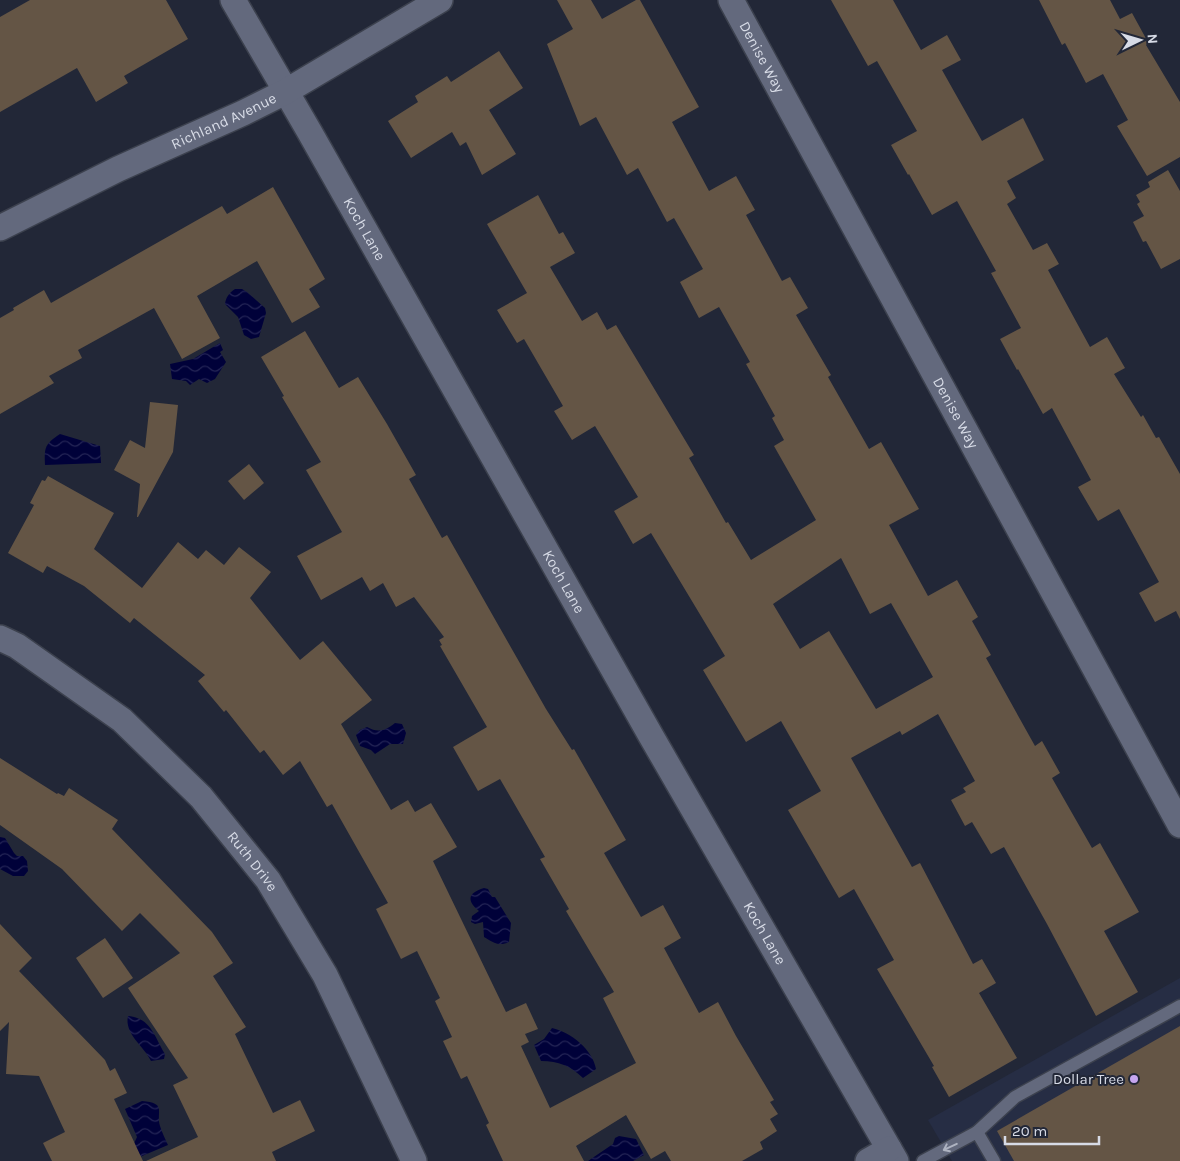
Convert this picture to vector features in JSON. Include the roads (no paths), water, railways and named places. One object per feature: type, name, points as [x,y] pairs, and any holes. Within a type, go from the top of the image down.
[{"type":"street","name":"Koch Lane","points":[[233,0],[646,728],[884,1157]]},
{"type":"street","name":"Richland Avenue","points":[[0,228],[118,169],[285,92],[440,0]]},
{"type":"street","name":"Denise Way","points":[[731,0],[1180,825]]},
{"type":"street","name":"Ruth Drive","points":[[0,638],[17,646],[122,720],[201,797],[268,880],[325,975],[414,1161]]},
{"type":"lane","points":[[923,1161],[977,1132],[1015,1097],[1180,1006]]},
{"type":"lane","points":[[977,1132],[994,1161]]},
{"type":"water","points":[[235,289],[242,289],[247,292],[265,308],[266,313],[259,337],[251,339],[244,335],[238,317],[225,304],[228,295]]},
{"type":"water","points":[[220,343],[223,350],[220,352],[226,362],[215,379],[207,383],[199,379],[190,385],[186,381],[172,379],[170,364],[193,359]]},
{"type":"water","points":[[60,434],[100,446],[101,463],[45,465],[46,446]]},
{"type":"water","points":[[395,723],[402,724],[406,733],[403,744],[390,744],[375,754],[371,750],[360,746],[356,735],[360,730],[367,727],[381,730]]},
{"type":"water","points":[[0,837],[5,838],[17,856],[23,856],[27,861],[28,871],[24,876],[13,876],[0,869]]},
{"type":"water","points":[[484,888],[488,889],[492,897],[495,897],[511,923],[509,942],[499,944],[490,941],[484,937],[483,922],[475,924],[471,922],[472,916],[479,911],[472,903],[471,897],[475,892]]},
{"type":"water","points":[[128,1016],[136,1017],[147,1024],[165,1054],[164,1059],[151,1061],[129,1029]]},
{"type":"water","points":[[552,1028],[566,1033],[580,1043],[591,1055],[596,1069],[583,1078],[564,1065],[541,1061],[534,1045],[544,1039]]},
{"type":"water","points":[[142,1101],[158,1106],[160,1126],[168,1145],[135,1159],[131,1150],[137,1137],[125,1109]]},
{"type":"water","points":[[619,1136],[636,1139],[644,1155],[633,1161],[588,1161],[613,1144],[615,1138]]},
{"type":"place","name":"Dollar Tree","points":[[1134,1079]]}]
